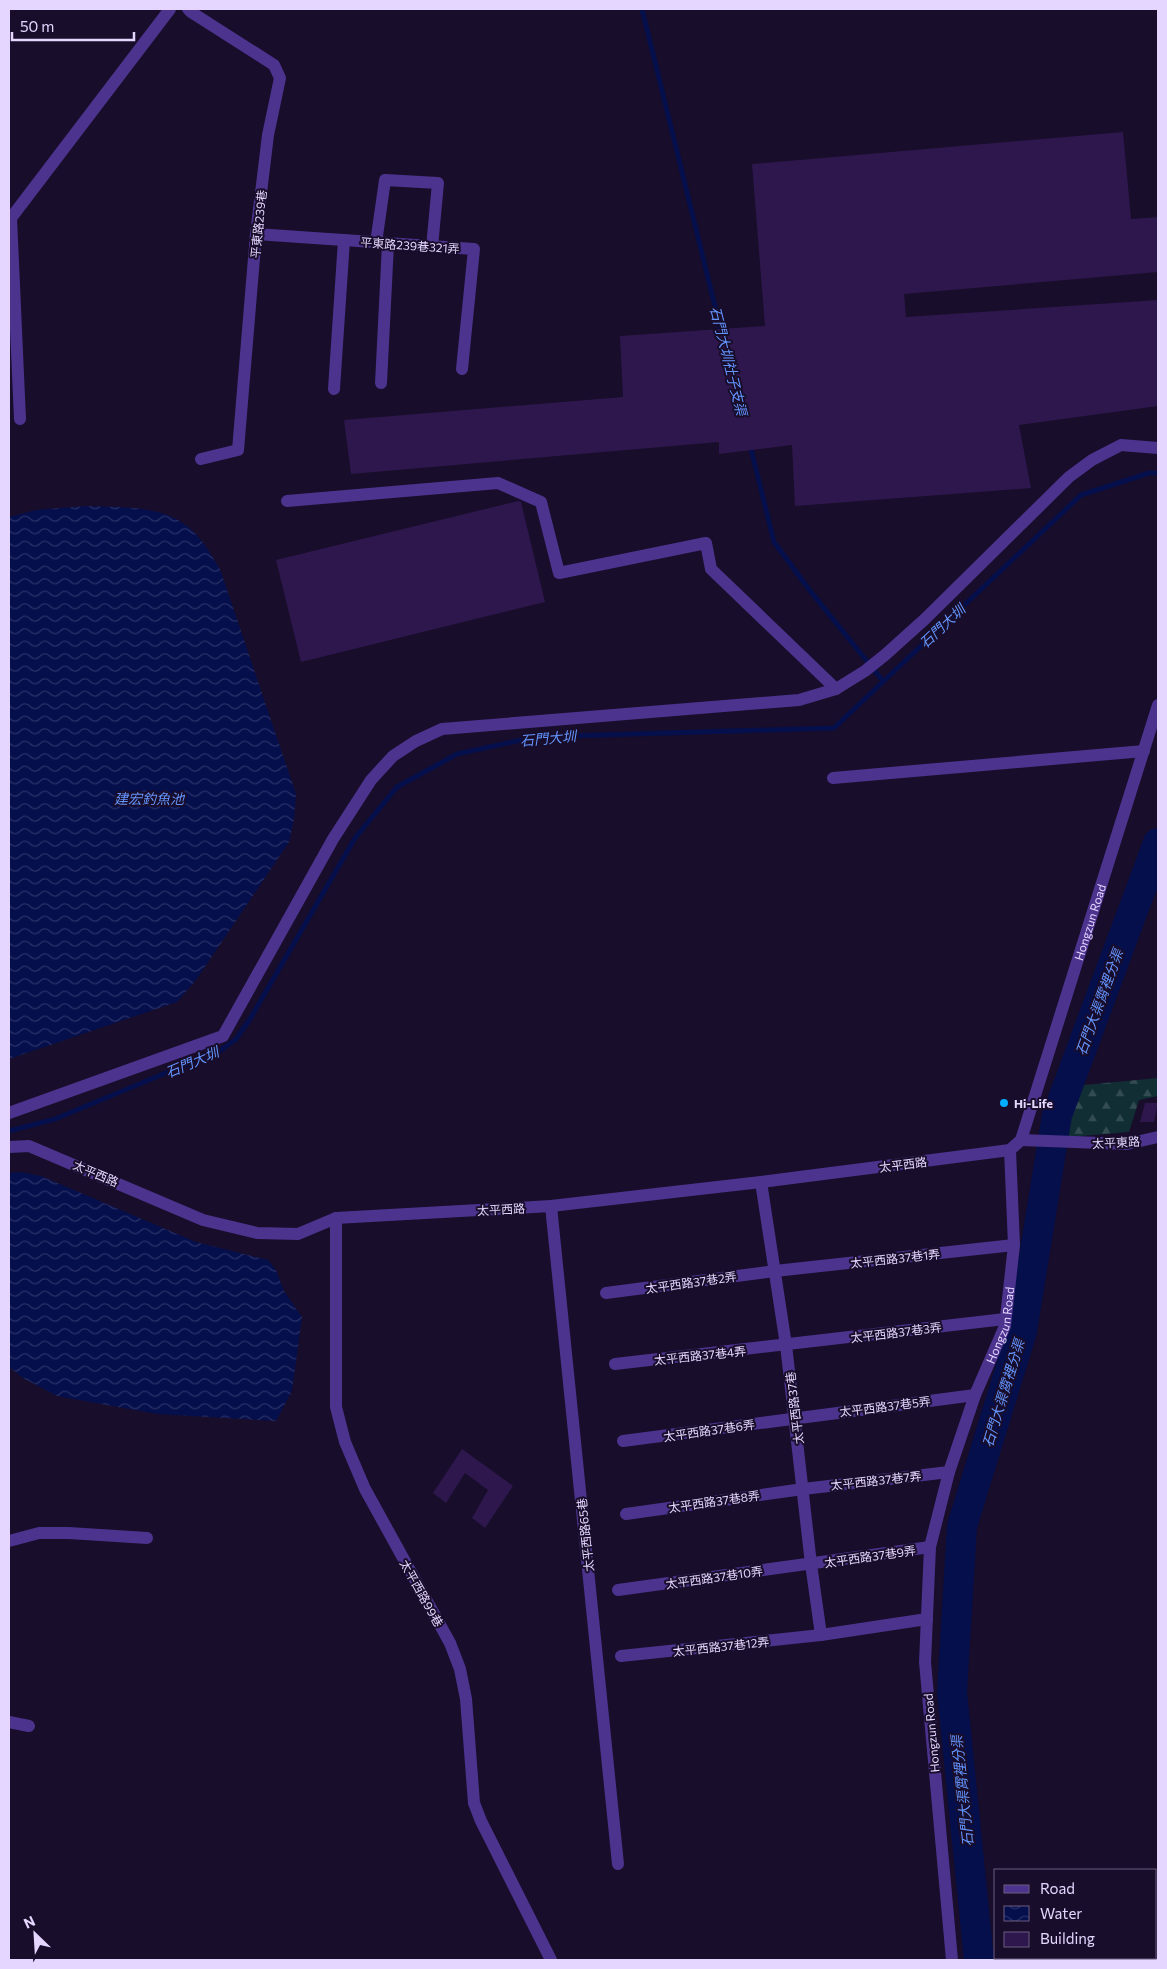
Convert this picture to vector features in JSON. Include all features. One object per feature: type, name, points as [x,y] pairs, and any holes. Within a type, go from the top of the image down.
[{"type":"street","points":[[20,419],[11,218],[170,9]]},
{"type":"street","name":"平東路239巷","points":[[188,9],[274,65],[280,78],[268,135],[256,234],[238,450],[201,460]]},
{"type":"street","points":[[381,383],[384,180],[438,183],[432,247]]},
{"type":"street","name":"平東路239巷321弄","points":[[256,234],[474,249],[462,369]]},
{"type":"street","points":[[334,389],[344,240]]},
{"type":"street","points":[[9,1114],[223,1036],[345,819],[371,780],[393,756],[416,741],[442,729],[799,700],[836,689],[865,671],[925,619],[1069,477],[1092,460],[1121,445],[1158,448]]},
{"type":"street","points":[[286,501],[498,483],[541,502],[559,573],[706,543],[711,569],[836,689]]},
{"type":"street","name":"Hongzun Road","points":[[1021,1140],[1158,705]]},
{"type":"street","points":[[833,778],[1144,751]]},
{"type":"street","name":"太平東路","points":[[1021,1140],[1127,1144],[1158,1138]]},
{"type":"street","points":[[1010,1150],[1021,1140]]},
{"type":"street","name":"太平西路","points":[[9,1147],[29,1146],[204,1220],[257,1233],[298,1234],[336,1218],[551,1206],[761,1182],[1010,1150]]},
{"type":"street","name":"Hongzun Road","points":[[952,1960],[925,1662],[930,1547],[949,1472],[975,1394],[1005,1326],[1014,1245],[1010,1150]]},
{"type":"street","name":"太平西路37巷","points":[[761,1182],[786,1345],[821,1635]]},
{"type":"street","name":"太平西路65巷","points":[[551,1206],[618,1864]]},
{"type":"street","name":"太平西路99巷","points":[[336,1218],[336,1407],[345,1442],[365,1489],[450,1643],[460,1669],[466,1699],[474,1803],[481,1821],[551,1960]]},
{"type":"street","name":"太平西路37巷1弄","points":[[775,1271],[1014,1245]]},
{"type":"street","name":"太平西路37巷2弄","points":[[606,1293],[775,1271]]},
{"type":"street","name":"太平西路37巷3弄","points":[[786,1345],[1005,1319]]},
{"type":"street","name":"太平西路37巷4弄","points":[[615,1364],[786,1345]]},
{"type":"street","name":"太平西路37巷5弄","points":[[795,1418],[975,1394]]},
{"type":"street","name":"太平西路37巷6弄","points":[[623,1441],[795,1418]]},
{"type":"street","name":"太平西路37巷7弄","points":[[803,1489],[949,1472]]},
{"type":"street","name":"太平西路37巷8弄","points":[[626,1514],[803,1489]]},
{"type":"street","points":[[9,1541],[39,1533],[147,1538]]},
{"type":"street","name":"太平西路37巷9弄","points":[[811,1564],[930,1547]]},
{"type":"street","name":"太平西路37巷10弄","points":[[618,1590],[811,1564]]},
{"type":"street","name":"太平西路37巷12弄","points":[[621,1656],[821,1635],[927,1619]]},
{"type":"street","points":[[9,1722],[29,1726]]},
{"type":"green space","points":[[1158,1078],[1158,1096],[1139,1100],[1129,1132],[1057,1138],[1061,1116],[1073,1086]]},
{"type":"water","name":"建宏釣魚池","points":[[87,506],[143,509],[170,516],[182,522],[193,531],[208,549],[220,569],[296,794],[294,819],[289,842],[196,980],[177,1002],[9,1059],[9,517],[36,510]]},
{"type":"water","points":[[21,1172],[41,1176],[196,1242],[268,1260],[276,1270],[284,1291],[302,1317],[292,1391],[276,1421],[157,1414],[57,1396],[23,1378],[9,1367],[9,1173]]},
{"type":"building","points":[[1123,132],[1131,219],[1158,217],[1158,272],[904,294],[906,317],[1158,300],[1158,406],[1019,425],[1031,488],[795,506],[792,445],[719,454],[719,442],[351,474],[344,420],[623,397],[620,336],[765,326],[752,164]]},
{"type":"building","points":[[518,501],[521,502],[545,602],[301,662],[276,560]]},
{"type":"building","points":[[1145,1103],[1158,1103],[1154,1122],[1140,1122]]},
{"type":"building","points":[[462,1449],[513,1486],[485,1528],[472,1518],[488,1490],[465,1473],[446,1503],[433,1493]]},
{"type":"waterway","name":"石門大圳社子支渠","points":[[642,9],[722,335]]},
{"type":"waterway","name":"石門大圳社子支渠","points":[[750,445],[774,542],[811,592],[883,681]]},
{"type":"waterway","name":"石門大圳","points":[[9,1131],[55,1119],[221,1050],[236,1039],[250,1019],[355,838],[397,787],[457,754],[535,737],[834,728],[1081,495],[1149,473],[1158,473]]},
{"type":"waterway","name":"石門大渠霄裡分渠","points":[[979,1960],[952,1692],[962,1526],[1022,1331],[1057,1115],[1158,843]]},
{"type":"place","name":"Hi-Life","points":[[1004,1103]]}]
